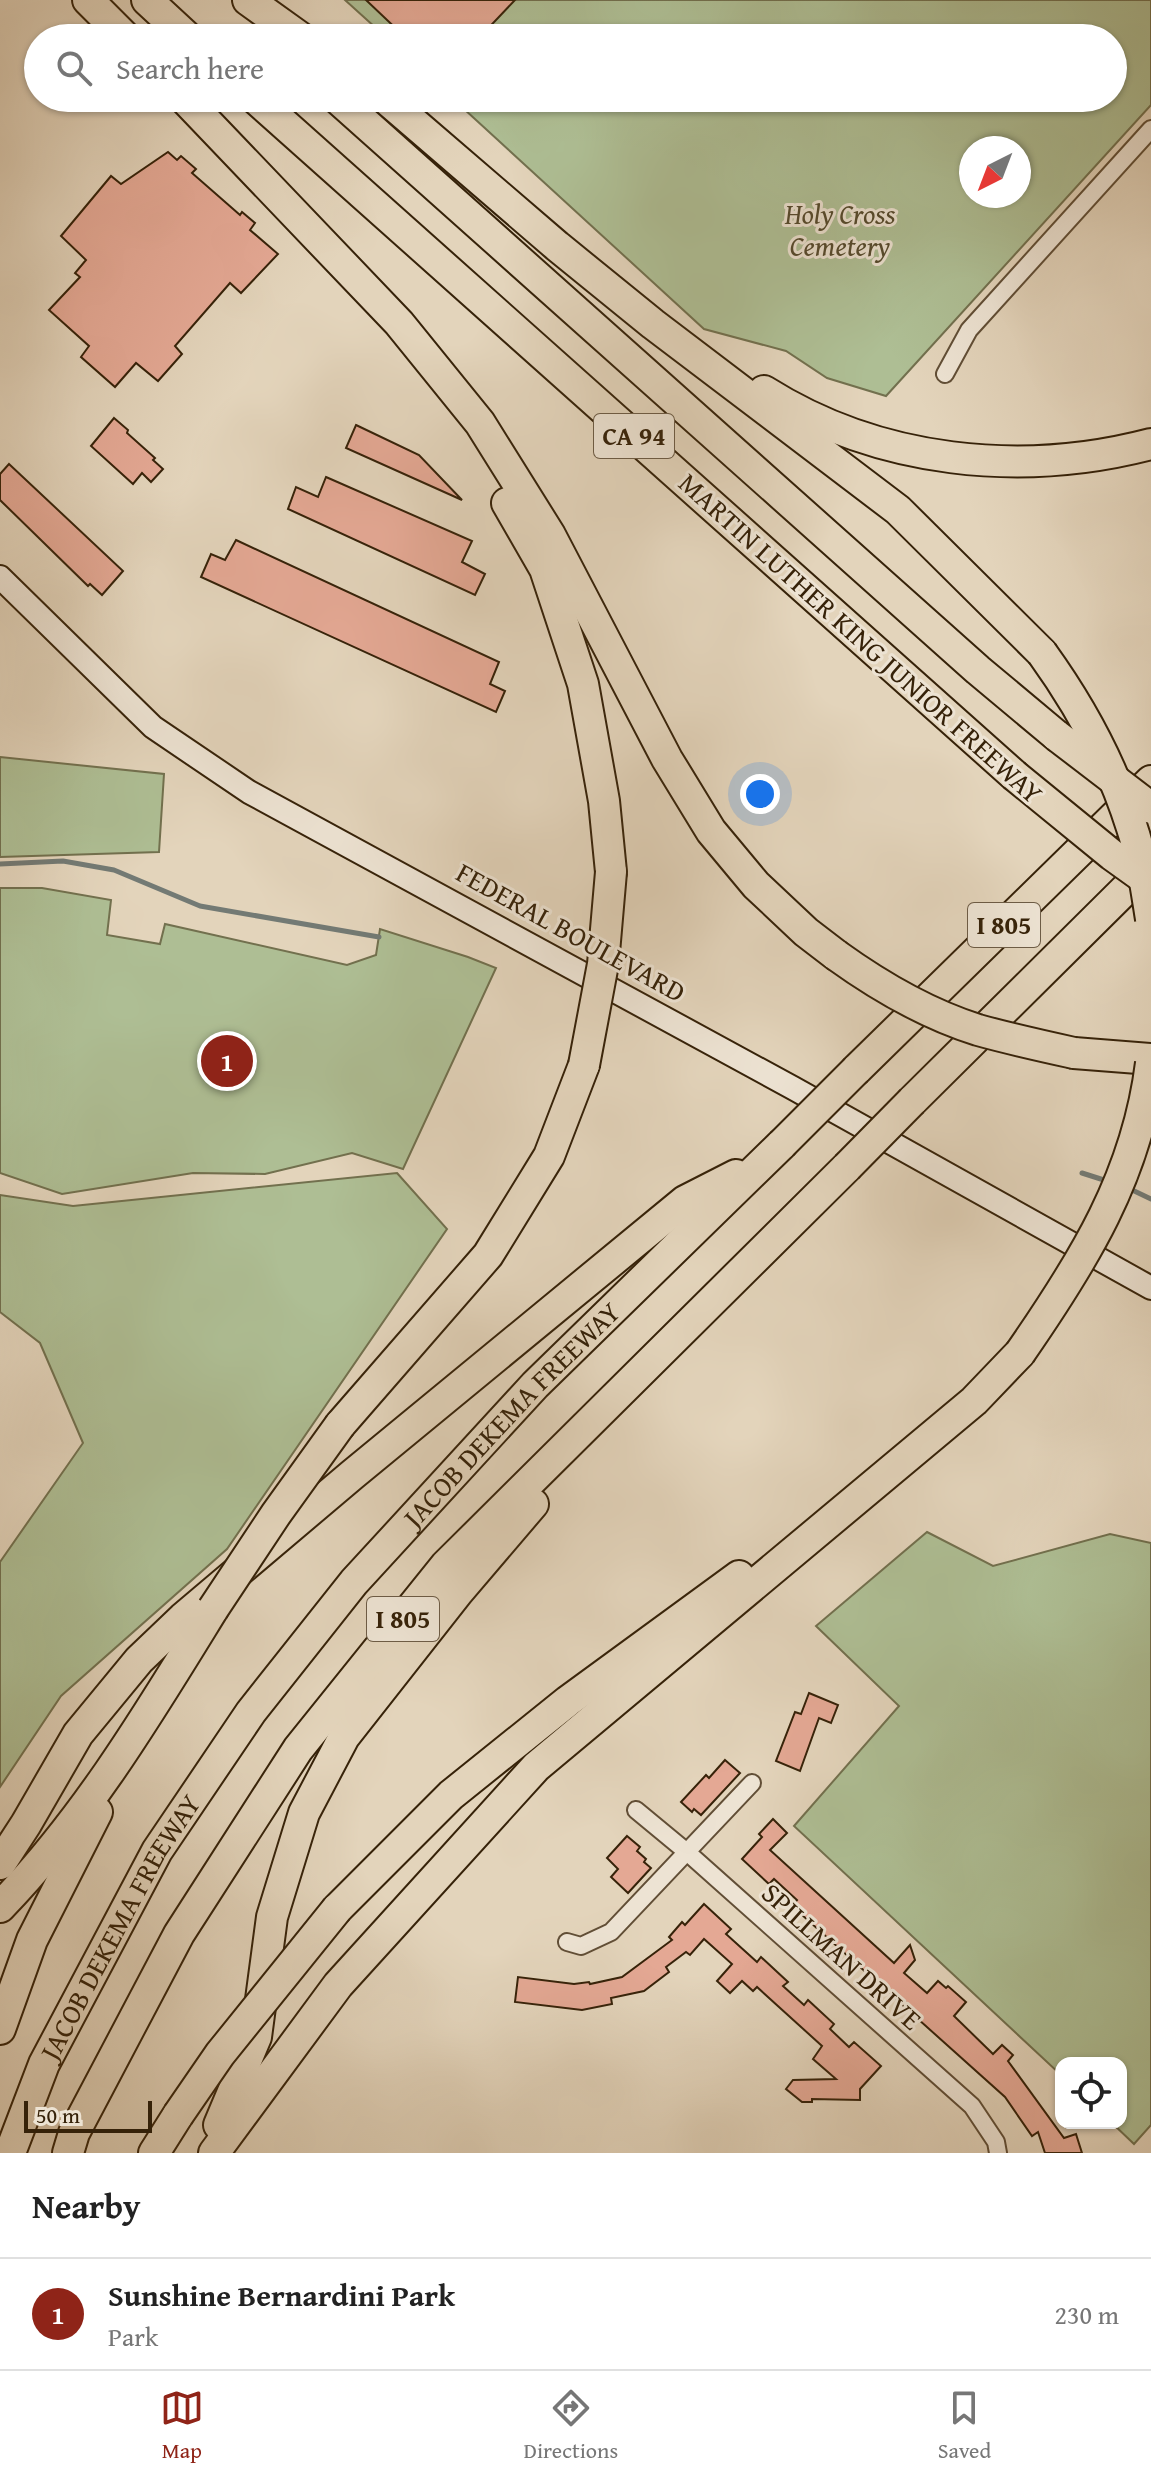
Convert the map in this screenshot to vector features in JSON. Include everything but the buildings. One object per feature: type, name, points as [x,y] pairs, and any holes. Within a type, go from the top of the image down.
[{"type":"highway","points":[[88,0],[112,24]]},
{"type":"highway","points":[[147,0],[173,24]]},
{"type":"highway","points":[[238,0],[262,24]]},
{"type":"highway","points":[[248,0],[281,24]]},
{"type":"highway","points":[[197,112],[399,323],[480,423],[509,467],[583,597],[667,759],[711,831],[756,885],[798,925],[836,955],[894,992],[931,1011],[975,1029],[1074,1053],[1151,1061],[1141,1123],[1115,1196],[1096,1236],[1020,1353],[974,1401],[536,1767],[338,1985],[211,2153]]},
{"type":"highway","name":"MARTIN LUTHER KING JUNIOR FREEWAY","points":[[271,112],[1014,775],[1151,883]]},
{"type":"highway","name":"MARTIN LUTHER KING JUNIOR FREEWAY","points":[[353,112],[978,670],[1151,808]]},
{"type":"highway","points":[[401,112],[607,287],[898,510],[1042,653],[1084,715],[1117,786],[1133,829],[1151,919]]},
{"type":"highway","points":[[607,287],[769,394],[829,425],[880,444],[962,459],[1038,462],[1107,454],[1151,444]]},
{"type":"highway","points":[[0,1907],[37,1870],[141,1726],[213,1609],[340,1425],[488,1255],[549,1156],[584,1065],[603,964],[611,872],[604,801],[583,684],[545,569],[452,407],[399,323]]},
{"type":"highway","name":"JACOB DEKEMA FREEWAY","points":[[10,2153],[44,2064],[157,1851],[251,1712],[354,1582],[535,1385],[1151,781]]},
{"type":"highway","name":"JACOB DEKEMA FREEWAY","points":[[68,2153],[74,2133],[179,1934],[298,1749],[446,1565],[1151,864]]},
{"type":"highway","points":[[0,1864],[86,1724],[139,1660],[183,1618],[685,1201],[771,1154]]},
{"type":"highway","points":[[211,2153],[256,2037],[272,1917],[304,1813],[344,1737],[458,1592],[674,1339]]},
{"type":"highway","points":[[154,2153],[220,2054],[337,1909],[451,1795],[625,1658],[932,1436]]},
{"type":"highway","points":[[0,2029],[32,1940],[141,1726]]},
{"type":"main road","name":"FEDERAL BOULEVARD","points":[[0,577],[153,727],[249,792],[737,1057],[1151,1288]]},
{"type":"street","points":[[945,374],[969,330],[1151,129]]},
{"type":"street","points":[[567,1942],[581,1946],[611,1932],[752,1783]]},
{"type":"street","name":"SPILLMAN DRIVE","points":[[636,1810],[972,2106],[996,2142],[998,2153]]},
{"type":"green space","name":"Holy Cross Cemetery","points":[[345,0],[1151,0],[1151,105],[886,396],[827,378],[786,351],[704,329],[467,112],[1127,112],[1127,24],[372,24]]},
{"type":"green space","points":[[0,757],[164,774],[159,852],[0,857]]},
{"type":"green space","points":[[0,888],[42,888],[111,900],[107,935],[160,944],[165,924],[347,965],[376,955],[380,929],[496,968],[403,1169],[352,1153],[265,1174],[193,1173],[62,1194],[0,1173]]},
{"type":"green space","points":[[397,1173],[447,1229],[227,1549],[61,1696],[0,1787],[0,1562],[83,1443],[40,1343],[0,1312],[0,1195],[73,1206]]},
{"type":"green space","points":[[927,1532],[993,1566],[1110,1534],[1151,1543],[1151,2125],[1134,2144],[1118,2129],[1127,2129],[1127,2057],[1055,2057],[1055,2069],[794,1826],[899,1706],[816,1626]]},
{"type":"waterway","points":[[0,864],[63,861],[114,870],[200,906],[379,937]]},
{"type":"waterway","points":[[1082,1173],[1107,1181]]},
{"type":"waterway","points":[[1128,1188],[1151,1199]]},
{"type":"place","name":"Sunshine Bernardini Park","points":[[227,1061]]}]
